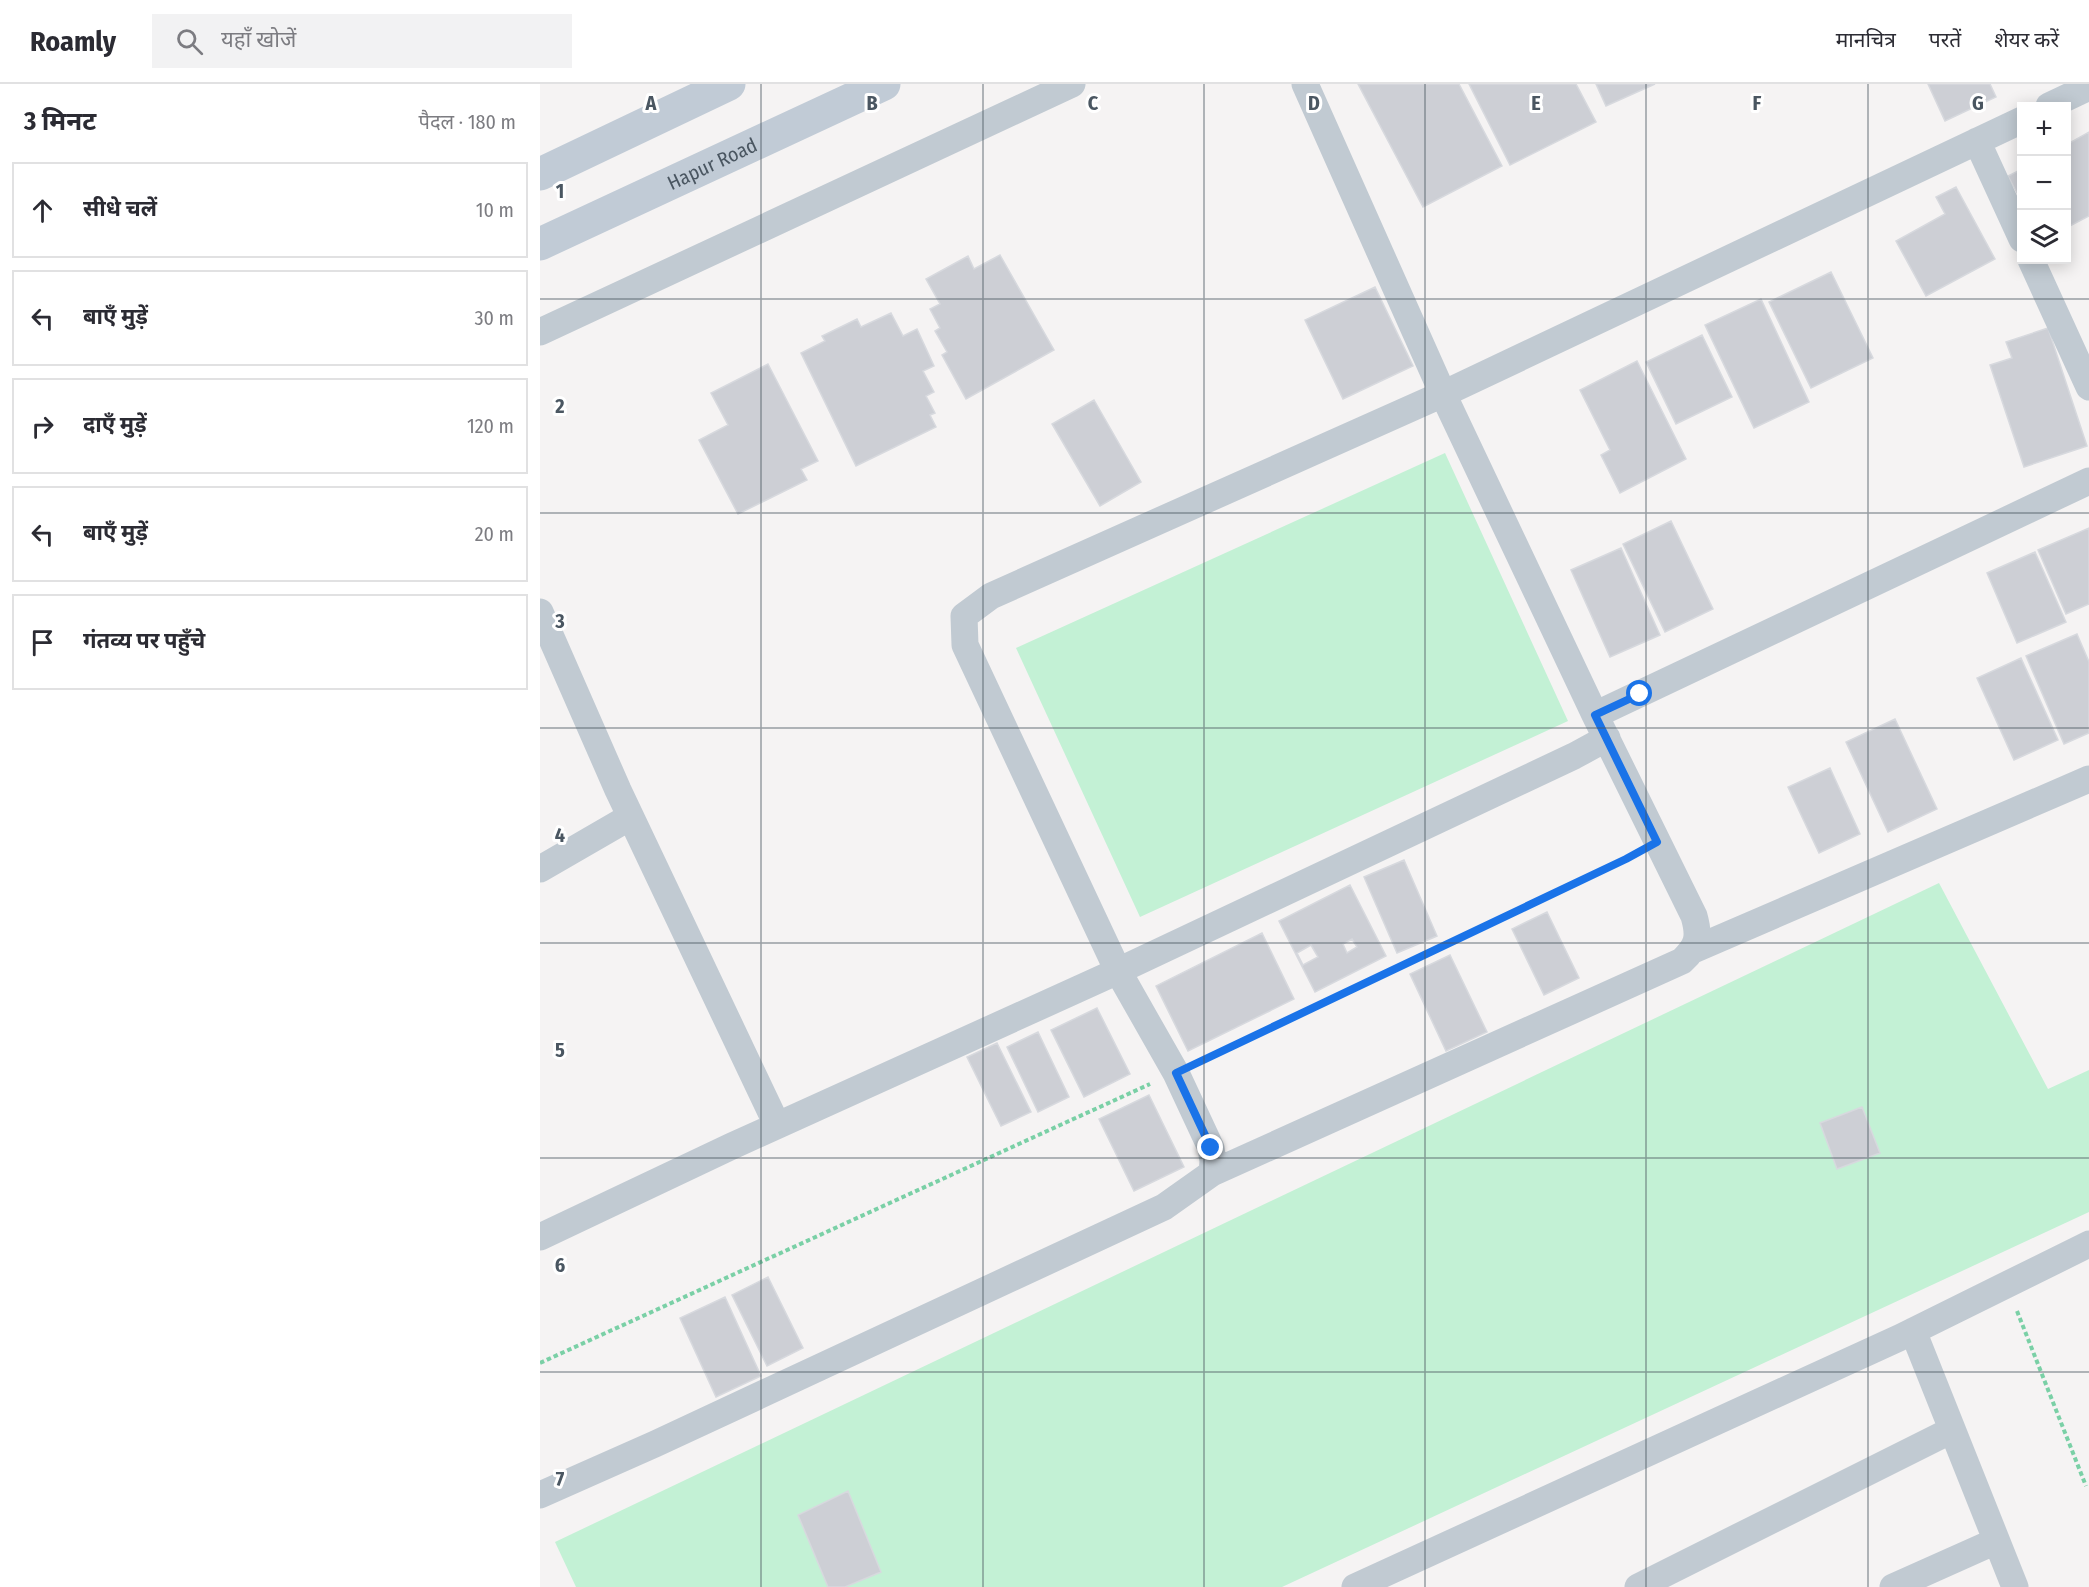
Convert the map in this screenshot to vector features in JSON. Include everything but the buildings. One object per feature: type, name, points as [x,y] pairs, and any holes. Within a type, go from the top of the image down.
[{"type":"main road","points":[[540,174],[729,84]]},
{"type":"main road","name":"Hapur Road","points":[[540,244],[884,84]]},
{"type":"street","points":[[540,332],[1072,84]]},
{"type":"street","points":[[1305,84],[1443,394],[1601,727],[1694,916],[1697,939],[1693,950]]},
{"type":"street","points":[[2057,102],[2089,87]]},
{"type":"street","points":[[1212,1173],[1214,1161],[1211,1148],[1176,1073],[1118,971],[965,645],[964,616],[991,596],[1443,394],[2017,122]]},
{"type":"street","points":[[1977,141],[2017,227]]},
{"type":"street","points":[[2033,264],[2089,387]]},
{"type":"street","points":[[540,1238],[777,1125],[1118,971],[1574,756],[1601,727],[2089,481]]},
{"type":"street","points":[[540,612],[630,817],[777,1125]]},
{"type":"street","points":[[540,1495],[1164,1207],[1212,1173],[1682,961],[1693,950],[2089,779]]},
{"type":"street","points":[[540,868],[630,817]]},
{"type":"street","points":[[1355,1587],[1401,1577],[2089,1244]]},
{"type":"street","points":[[1913,1330],[2015,1587]]},
{"type":"street","points":[[1638,1587],[1952,1430]]},
{"type":"street","points":[[1893,1587],[1996,1541]]},
{"type":"path","points":[[540,1363],[1176,1073],[1626,859],[1657,842]]},
{"type":"path","points":[[2007,1285],[2086,1486]]},
{"type":"green space","points":[[1445,453],[1568,721],[1140,917],[1016,648]]},
{"type":"green space","points":[[1939,883],[2048,1089],[2089,1070],[2089,1212],[1282,1587],[576,1587],[555,1542]]},
{"type":"route","points":[[1211,1148],[1176,1073],[1626,859],[1657,842],[1595,715],[1640,694]]}]
